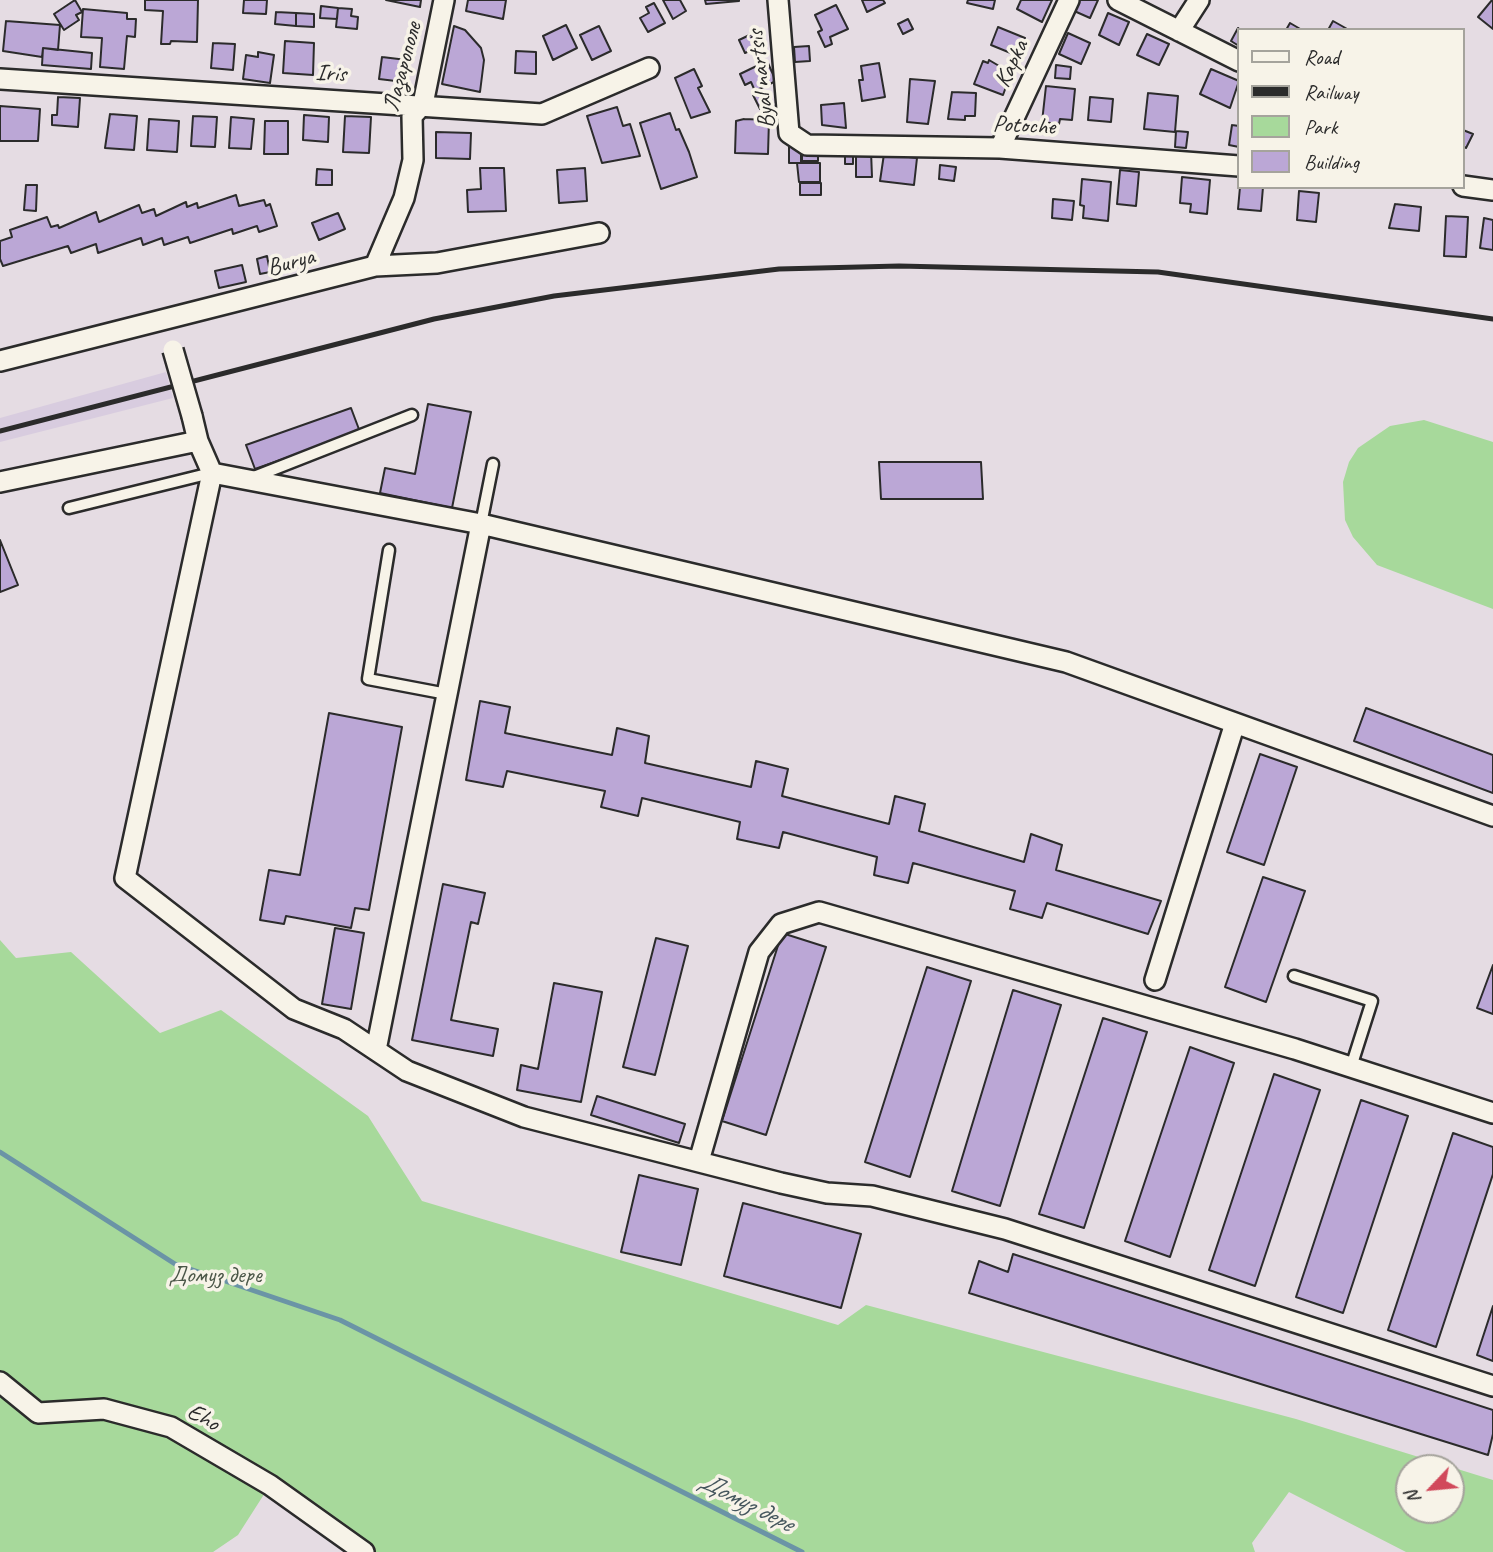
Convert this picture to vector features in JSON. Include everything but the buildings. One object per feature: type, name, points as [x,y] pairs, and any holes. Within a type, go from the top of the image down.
[{"type":"street","name":"Лазарополе","points":[[375,266],[404,198],[413,160],[412,116],[423,104],[444,0]]},
{"type":"street","name":"Byal nartsis","points":[[778,0],[789,133],[807,145]]},
{"type":"street","name":"Kapka","points":[[1000,148],[1069,0]]},
{"type":"street","points":[[1118,0],[1238,60]]},
{"type":"street","points":[[1179,31],[1199,0]]},
{"type":"street","name":"Iris","points":[[0,79],[423,104],[542,114],[649,68]]},
{"type":"street","name":"Potoche","points":[[807,145],[1000,148],[1238,166]]},
{"type":"street","points":[[1465,186],[1493,190]]},
{"type":"street","name":"Burya","points":[[0,361],[375,266],[437,263],[599,233]]},
{"type":"street","points":[[158,323],[173,350],[198,441],[212,473],[125,878],[274,997],[294,1009],[344,1029],[407,1071],[524,1117],[781,1183],[827,1193],[872,1196],[1005,1229],[1493,1386]]},
{"type":"street","points":[[0,481],[198,441]]},
{"type":"street","points":[[212,473],[481,524],[1066,662],[1493,816]]},
{"type":"street","points":[[376,1050],[481,524]]},
{"type":"street","points":[[1155,980],[1235,723]]},
{"type":"street","points":[[699,1161],[759,952],[781,924],[819,912],[1351,1067],[1493,1113]]},
{"type":"street","name":"Eho","points":[[0,1382],[38,1413],[104,1409],[171,1427],[270,1485],[364,1552]]},
{"type":"lane","points":[[247,480],[412,415]]},
{"type":"lane","points":[[481,524],[493,464]]},
{"type":"lane","points":[[69,508],[212,473]]},
{"type":"lane","points":[[389,550],[368,679],[447,694]]},
{"type":"lane","points":[[1294,976],[1372,1001],[1351,1067]]},
{"type":"shaded area","points":[[166,372],[173,398],[0,442],[0,418]]},
{"type":"green space","points":[[1424,420],[1493,442],[1493,609],[1377,565],[1353,537],[1345,520],[1343,482],[1349,462],[1358,448],[1390,426]]},
{"type":"green space","name":"Домуз дере","points":[[0,940],[16,958],[71,952],[160,1033],[221,1010],[368,1116],[422,1201],[838,1325],[866,1305],[1296,1419],[1409,1454],[1395,1454],[1395,1524],[1465,1524],[1465,1471],[1493,1480],[1493,1552],[1406,1552],[1289,1492],[1252,1543],[1255,1552],[364,1552],[270,1485],[238,1535],[213,1552],[0,1552]]},
{"type":"waterway","name":"Домуз дере","points":[[0,1152],[175,1264],[340,1320],[802,1552]]},
{"type":"railway","points":[[0,431],[434,319],[554,296],[779,269],[899,266],[1158,272],[1493,319]]}]
